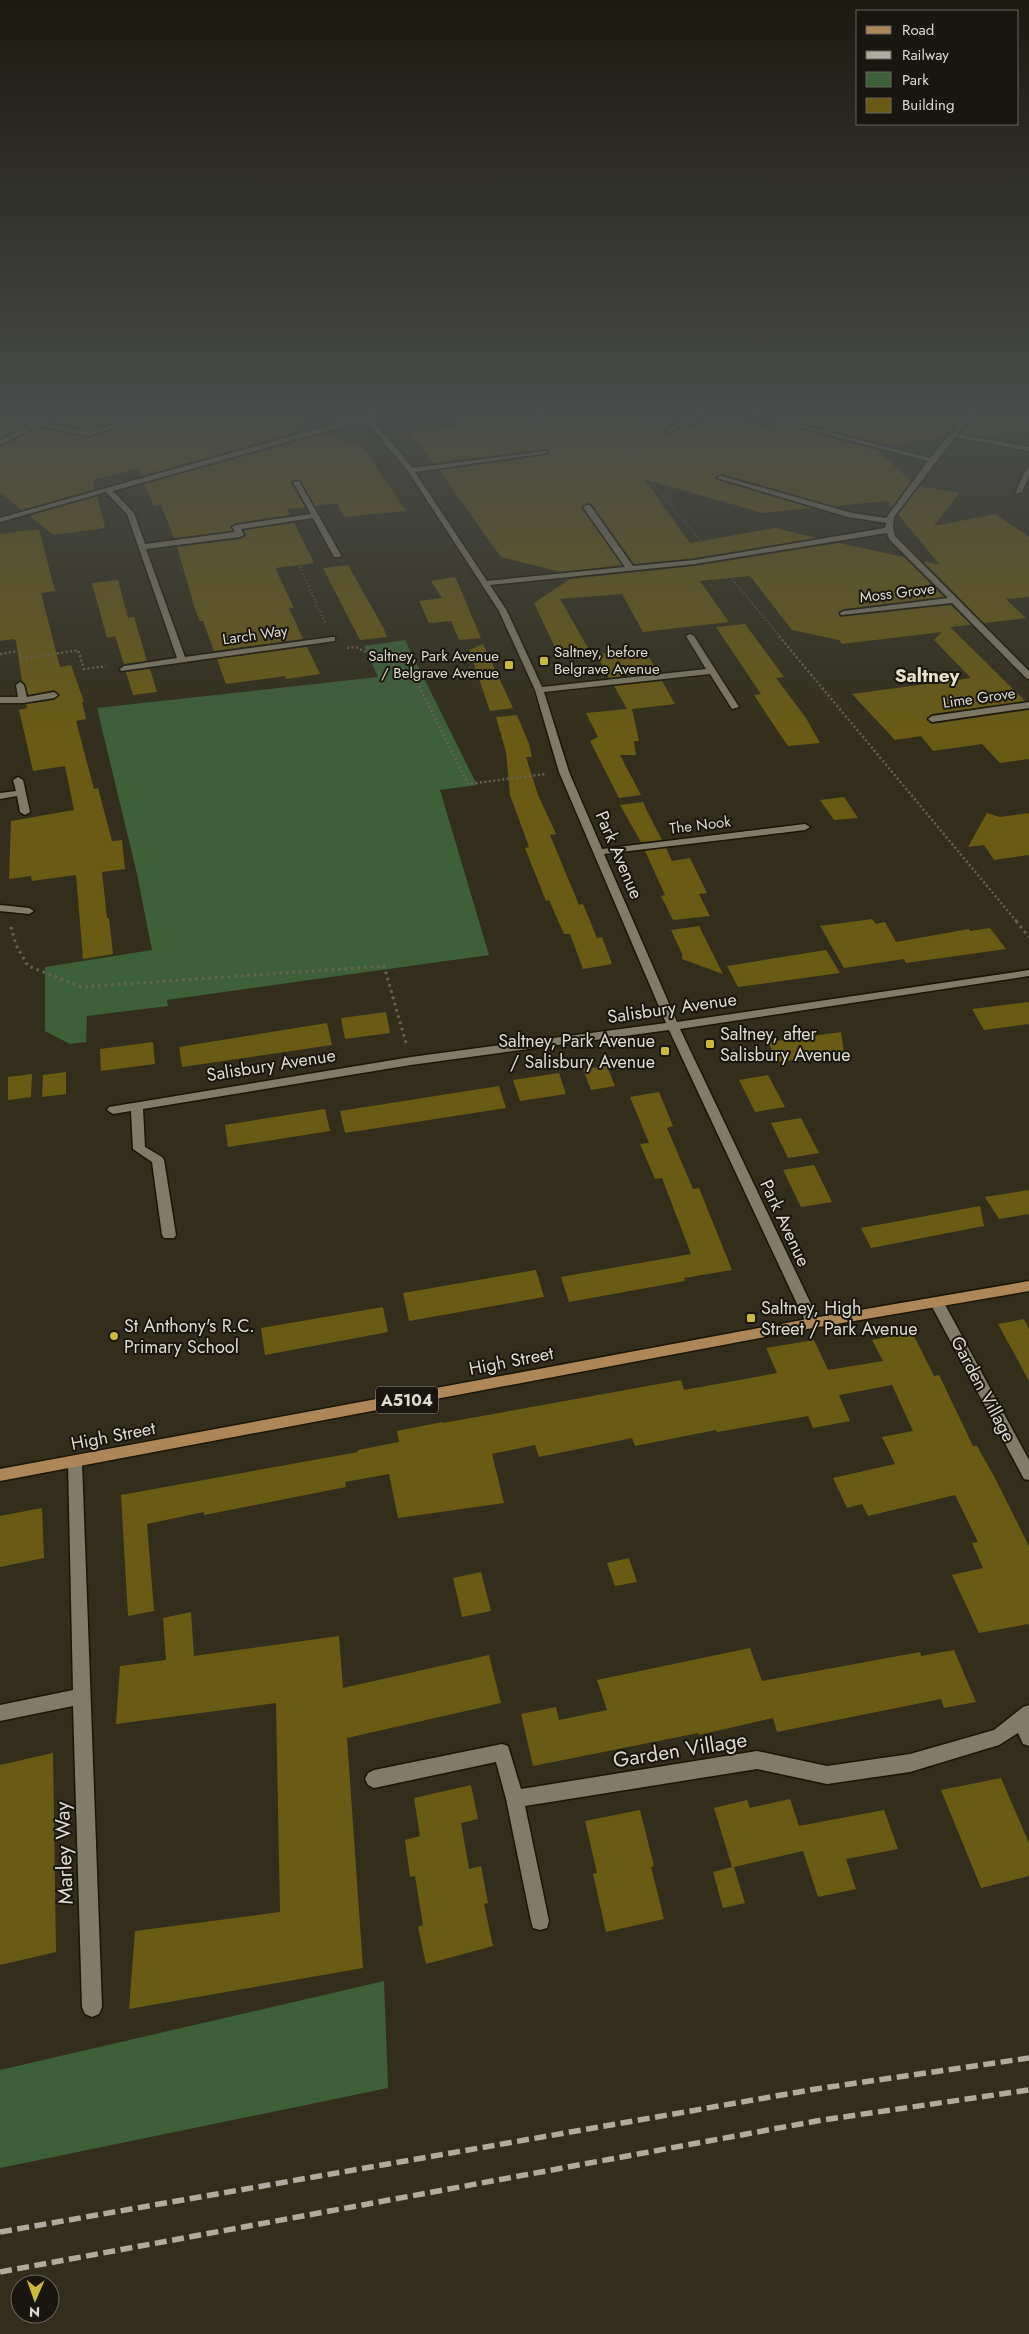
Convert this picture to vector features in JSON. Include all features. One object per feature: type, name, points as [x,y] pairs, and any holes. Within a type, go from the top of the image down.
[{"type":"main road","name":"High Street","points":[[0,1475],[813,1324],[1029,1286]]},
{"type":"street","points":[[133,522],[182,660]]},
{"type":"street","points":[[141,547],[240,534],[290,522]]},
{"type":"street","points":[[318,522],[337,555]]},
{"type":"street","name":"Park Avenue","points":[[445,522],[503,611],[539,690],[564,772],[673,1026],[813,1324]]},
{"type":"street","points":[[598,522],[631,569]]},
{"type":"street","points":[[876,522],[889,525]]},
{"type":"street","points":[[889,522],[892,537],[1029,676]]},
{"type":"street","points":[[486,584],[715,559],[889,525]]},
{"type":"street","name":"Moss Grove","points":[[844,613],[953,600]]},
{"type":"street","points":[[690,636],[735,707]]},
{"type":"street","name":"Larch Way","points":[[124,669],[332,639]]},
{"type":"street","points":[[539,690],[712,671]]},
{"type":"street","points":[[20,685],[23,700]]},
{"type":"street","points":[[0,700],[23,700],[54,695]]},
{"type":"street","name":"Lime Grove","points":[[932,719],[1029,706]]},
{"type":"street","points":[[18,780],[24,812]]},
{"type":"street","points":[[0,796],[20,792]]},
{"type":"street","name":"The Nook","points":[[598,852],[805,827]]},
{"type":"street","points":[[0,908],[29,911]]},
{"type":"street","name":"Salisbury Avenue","points":[[114,1110],[411,1061],[673,1026],[1029,973]]},
{"type":"street","points":[[137,1106],[139,1150],[158,1160],[169,1235]]},
{"type":"street","name":"Garden Village","points":[[937,1303],[1029,1474]]},
{"type":"street","name":"Marley Way","points":[[75,1462],[92,2007]]},
{"type":"street","points":[[0,1713],[81,1696]]},
{"type":"street","name":"Garden Village","points":[[515,1799],[757,1760],[827,1775],[910,1763],[999,1737],[1025,1716],[1029,1738]]},
{"type":"street","points":[[374,1779],[502,1752],[515,1799],[540,1921]]},
{"type":"path","points":[[684,522],[1029,937]]},
{"type":"path","points":[[300,567],[337,650],[355,647],[413,674],[468,784],[564,772]]},
{"type":"path","points":[[0,654],[18,651],[22,659],[78,650],[84,669],[119,664],[124,669]]},
{"type":"path","points":[[13,910],[10,924],[16,945],[28,966],[81,987],[384,966],[411,1061]]},
{"type":"green space","points":[[405,640],[477,785],[440,790],[489,955],[167,1000],[168,1006],[87,1016],[86,1042],[70,1044],[45,1031],[45,967],[152,950],[137,874],[97,708],[378,677],[364,646]]},
{"type":"green space","points":[[384,1981],[388,2088],[0,2168],[0,2070]]},
{"type":"building","points":[[37,522],[103,522],[105,528],[54,535]]},
{"type":"building","points":[[168,522],[243,522],[230,526],[232,531],[174,538]]},
{"type":"building","points":[[476,522],[591,522],[622,565],[560,572],[501,557]]},
{"type":"building","points":[[605,522],[675,522],[690,543],[775,528],[817,538],[695,558],[634,564]]},
{"type":"building","points":[[905,522],[937,522],[934,526],[955,522],[1007,522],[1029,537],[1029,597],[1006,599],[1026,618],[984,623],[923,561],[940,565]]},
{"type":"building","points":[[294,523],[314,563],[275,568],[294,608],[289,608],[303,639],[214,651],[203,621],[200,621],[195,609],[177,547],[240,539],[246,536],[244,530]]},
{"type":"building","points":[[39,529],[55,591],[41,593],[60,667],[71,665],[84,702],[82,702],[86,719],[76,721],[94,789],[98,788],[112,841],[122,840],[125,869],[102,872],[113,954],[83,959],[76,875],[32,881],[31,876],[9,879],[11,821],[74,810],[65,766],[33,771],[19,710],[27,708],[26,704],[54,700],[60,695],[54,690],[28,695],[26,685],[22,681],[16,641],[13,639],[0,641],[0,534]]},
{"type":"building","points":[[839,543],[904,557],[944,597],[844,609],[838,612],[840,617],[951,605],[971,625],[950,627],[1025,701],[932,714],[927,720],[932,724],[1029,710],[1029,759],[1000,763],[982,744],[933,751],[921,736],[895,740],[852,694],[971,678],[934,640],[942,632],[842,644],[839,640],[792,630],[750,576],[700,581],[729,622],[643,632],[622,594],[560,599],[592,655],[560,658],[534,603],[570,579],[695,566]]},
{"type":"building","points":[[348,565],[387,637],[360,640],[323,568]]},
{"type":"building","points":[[455,577],[481,638],[459,640],[451,621],[429,623],[419,601],[442,598],[431,581]]},
{"type":"building","points":[[118,580],[128,618],[134,617],[147,661],[124,664],[115,636],[107,638],[92,583]]},
{"type":"building","points":[[745,624],[784,677],[776,678],[806,718],[820,743],[788,746],[754,695],[761,694],[716,627]]},
{"type":"building","points":[[483,644],[513,708],[490,711],[469,650]]},
{"type":"building","points":[[307,647],[320,674],[286,679],[285,676],[226,684],[217,659]]},
{"type":"building","points":[[645,651],[658,672],[609,678],[596,654]]},
{"type":"building","points":[[150,669],[157,692],[133,695],[126,672]]},
{"type":"building","points":[[662,681],[675,704],[632,709],[639,741],[634,741],[636,755],[620,755],[641,795],[619,798],[590,741],[598,737],[586,713],[627,709],[614,686]]},
{"type":"building","points":[[517,715],[529,744],[532,757],[526,757],[538,795],[556,834],[550,835],[579,905],[583,904],[597,938],[602,937],[612,964],[583,969],[570,934],[564,934],[549,900],[546,901],[525,848],[529,847],[510,795],[506,752],[496,717]]},
{"type":"building","points":[[844,797],[858,818],[834,820],[820,800]]},
{"type":"building","points":[[643,802],[662,840],[641,842],[620,805]]},
{"type":"building","points":[[987,813],[1000,817],[1029,813],[1029,855],[994,860],[984,845],[968,847]]},
{"type":"building","points":[[666,848],[672,861],[690,858],[707,893],[699,894],[710,916],[673,920],[661,896],[665,895],[645,851]]},
{"type":"building","points":[[872,919],[876,924],[885,922],[896,942],[969,929],[970,931],[990,928],[1006,949],[906,963],[904,959],[844,968],[820,926]]},
{"type":"building","points":[[699,926],[723,974],[682,959],[682,954],[671,930]]},
{"type":"building","points":[[826,950],[840,973],[738,987],[727,966]]},
{"type":"building","points":[[1029,1002],[1029,1024],[984,1030],[972,1009]]},
{"type":"building","points":[[386,1012],[390,1033],[345,1039],[341,1018]]},
{"type":"building","points":[[327,1023],[332,1045],[182,1067],[179,1047]]},
{"type":"building","points":[[841,1032],[844,1053],[778,1062],[768,1042]]},
{"type":"building","points":[[153,1042],[155,1064],[101,1071],[100,1049]]},
{"type":"building","points":[[607,1066],[615,1086],[591,1090],[583,1069]]},
{"type":"building","points":[[66,1072],[66,1094],[42,1097],[43,1075]]},
{"type":"building","points":[[559,1073],[566,1094],[520,1101],[513,1080]]},
{"type":"building","points":[[32,1074],[31,1097],[8,1100],[8,1077]]},
{"type":"building","points":[[768,1075],[785,1107],[755,1112],[739,1080]]},
{"type":"building","points":[[499,1086],[506,1108],[345,1133],[340,1111]]},
{"type":"building","points":[[659,1092],[673,1126],[667,1128],[693,1189],[699,1188],[732,1270],[684,1278],[685,1281],[569,1302],[561,1277],[691,1254],[662,1178],[655,1179],[640,1144],[649,1143],[630,1097]]},
{"type":"building","points":[[325,1109],[330,1131],[228,1147],[225,1125]]},
{"type":"building","points":[[801,1118],[819,1153],[788,1158],[771,1123]]},
{"type":"building","points":[[814,1165],[832,1202],[801,1207],[783,1170]]},
{"type":"building","points":[[1029,1190],[1029,1214],[999,1219],[985,1197]]},
{"type":"building","points":[[980,1206],[984,1226],[871,1248],[861,1228]]},
{"type":"building","points":[[536,1270],[544,1297],[409,1321],[403,1293]]},
{"type":"building","points":[[383,1307],[388,1332],[265,1355],[261,1328]]},
{"type":"building","points":[[1024,1319],[1029,1329],[1029,1381],[998,1324]]},
{"type":"building","points":[[912,1332],[934,1376],[939,1375],[973,1446],[977,1446],[1029,1546],[1029,1624],[979,1633],[952,1575],[983,1568],[972,1543],[978,1542],[955,1495],[868,1516],[862,1504],[847,1508],[833,1478],[895,1464],[882,1437],[913,1431],[892,1385],[839,1395],[850,1421],[813,1428],[808,1416],[717,1432],[716,1430],[635,1446],[632,1438],[539,1457],[535,1445],[492,1454],[504,1503],[398,1518],[389,1474],[345,1482],[346,1487],[204,1515],[204,1512],[147,1524],[154,1611],[128,1616],[121,1495],[358,1452],[358,1450],[399,1442],[397,1431],[442,1422],[681,1380],[684,1390],[777,1373],[766,1348],[814,1340],[828,1370],[883,1361],[872,1340]]},
{"type":"building","points":[[42,1508],[44,1558],[0,1567],[0,1516]]},
{"type":"building","points":[[629,1558],[637,1582],[615,1586],[607,1563]]},
{"type":"building","points":[[481,1572],[491,1611],[462,1617],[453,1578]]},
{"type":"building","points":[[191,1612],[194,1656],[339,1636],[343,1688],[489,1655],[501,1703],[347,1738],[363,1968],[129,2009],[135,1931],[280,1912],[276,1703],[116,1724],[120,1666],[166,1660],[163,1618]]},
{"type":"building","points":[[750,1648],[762,1681],[920,1652],[921,1656],[954,1650],[976,1702],[944,1708],[941,1699],[777,1732],[773,1718],[699,1735],[698,1733],[533,1766],[521,1714],[556,1707],[559,1720],[607,1710],[597,1680]]},
{"type":"building","points":[[53,1753],[56,1952],[0,1965],[0,1765]]},
{"type":"building","points":[[1001,1778],[1029,1843],[1029,1876],[981,1888],[941,1790]]},
{"type":"building","points":[[471,1785],[478,1819],[461,1823],[469,1869],[481,1866],[488,1903],[484,1904],[493,1946],[426,1964],[418,1927],[423,1925],[415,1876],[410,1877],[405,1840],[420,1836],[414,1798]]},
{"type":"building","points":[[790,1799],[799,1826],[884,1810],[898,1849],[846,1859],[856,1889],[818,1897],[803,1851],[734,1867],[745,1903],[723,1908],[713,1872],[732,1867],[714,1808],[747,1800],[750,1808]]},
{"type":"building","points":[[640,1810],[654,1866],[651,1867],[664,1919],[606,1932],[593,1874],[597,1873],[585,1821]]},
{"type":"railway","points":[[0,2232],[816,2089],[1029,2058]]},
{"type":"railway","points":[[0,2272],[822,2120],[1029,2090]]},
{"type":"place","name":"Saltney, before Belgrave Avenue","points":[[544,661]]},
{"type":"place","name":"Saltney, Park Avenue / Belgrave Avenue","points":[[509,665]]},
{"type":"place","name":"Saltney, after Salisbury Avenue","points":[[710,1044]]},
{"type":"place","name":"Saltney, Park Avenue / Salisbury Avenue","points":[[665,1051]]},
{"type":"place","name":"Saltney, High Street / Park Avenue","points":[[751,1318]]},
{"type":"place","name":"St Anthony's R.C. Primary School","points":[[114,1336]]},
{"type":"district","name":"Saltney","points":[[927,675]]}]
